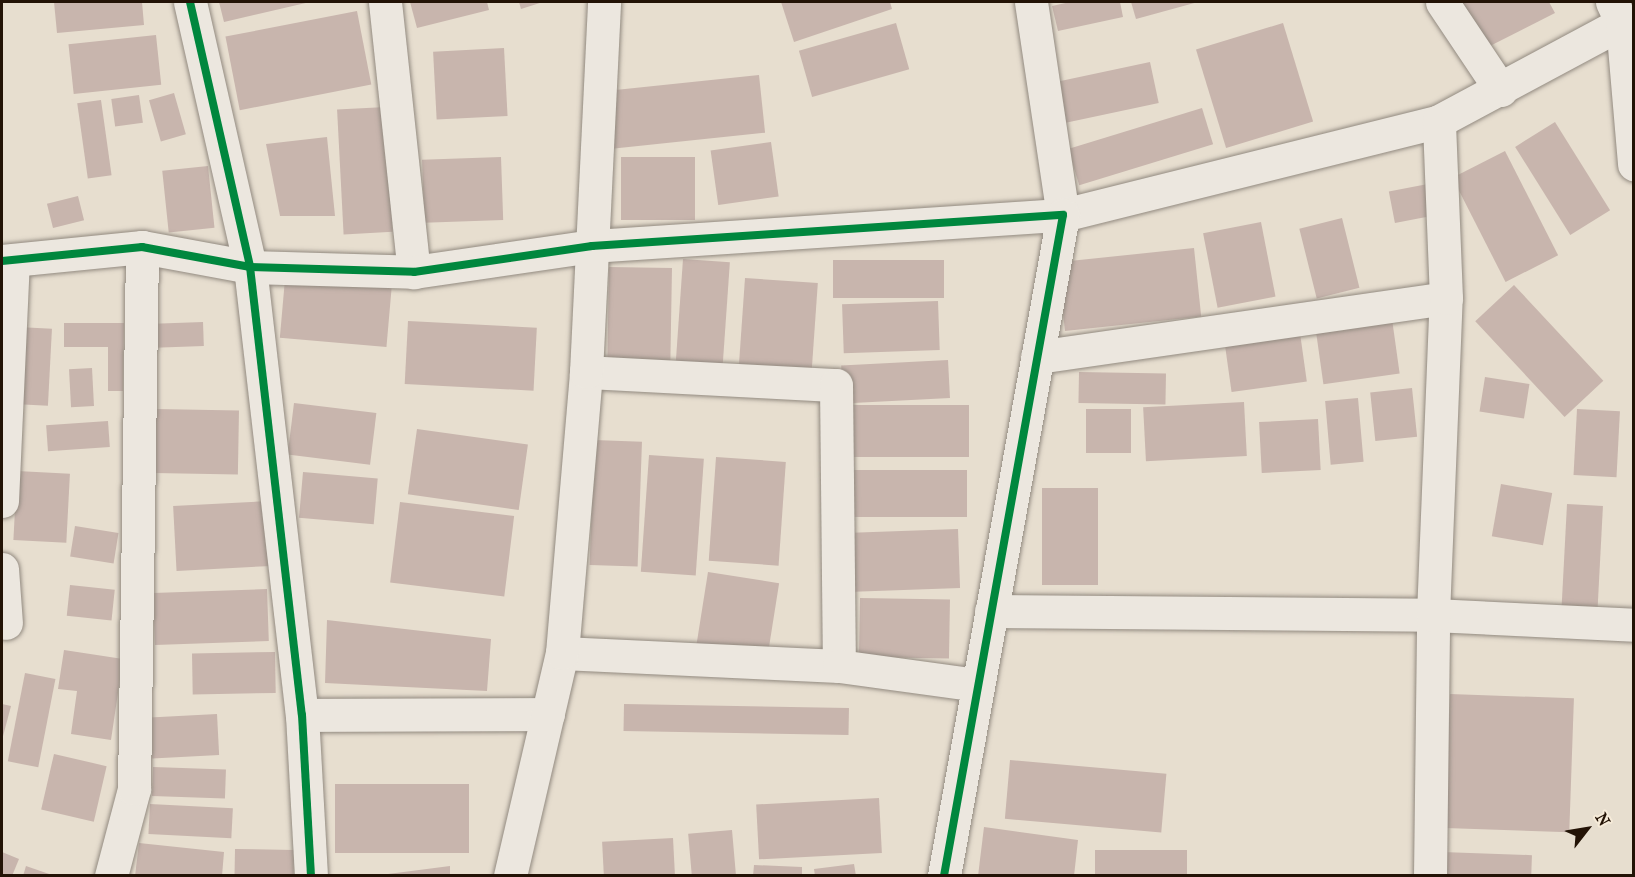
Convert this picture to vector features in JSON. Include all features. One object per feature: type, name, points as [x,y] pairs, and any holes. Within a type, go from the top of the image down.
[{"type":"street","points":[[190,2],[249,267],[302,715],[311,876]]},
{"type":"street","points":[[385,2],[414,272]]},
{"type":"street","points":[[510,876],[562,653],[586,372],[604,2]]},
{"type":"street","points":[[944,876],[1063,215],[1030,2]]},
{"type":"street","points":[[1442,2],[1501,90]]},
{"type":"street","points":[[2,501],[7,260],[142,247],[249,267],[414,272],[592,246],[1063,215],[1439,121],[1501,90],[1622,15],[1634,164]]},
{"type":"street","points":[[1430,876],[1433,615],[1446,298],[1439,121]]},
{"type":"street","points":[[111,876],[134,789],[142,247]]},
{"type":"street","points":[[1037,357],[1446,298]]},
{"type":"street","points":[[586,372],[836,385],[839,666]]},
{"type":"street","points":[[2,569],[6,623]]},
{"type":"street","points":[[991,611],[1433,615],[1634,626]]},
{"type":"street","points":[[562,653],[839,666],[978,685]]},
{"type":"street","points":[[302,715],[548,714]]},
{"type":"building","points":[[54,2],[142,2],[144,25],[57,33]]},
{"type":"building","points":[[219,2],[310,2],[224,22]]},
{"type":"building","points":[[410,2],[487,2],[489,10],[417,28]]},
{"type":"building","points":[[519,2],[543,2],[521,9]]},
{"type":"building","points":[[781,2],[890,2],[892,9],[794,42]]},
{"type":"building","points":[[1070,2],[1120,2],[1123,17],[1058,31],[1052,6]]},
{"type":"building","points":[[1131,2],[1198,2],[1136,19]]},
{"type":"building","points":[[1457,2],[1549,2],[1555,13],[1482,50]]},
{"type":"building","points":[[357,11],[371,85],[240,110],[225,37]]},
{"type":"building","points":[[896,23],[909,69],[812,97],[799,51]]},
{"type":"building","points":[[1283,23],[1313,121],[1226,148],[1196,50]]},
{"type":"building","points":[[156,35],[161,85],[74,94],[68,44]]},
{"type":"building","points":[[504,48],[508,116],[437,120],[433,52]]},
{"type":"building","points":[[1150,62],[1159,103],[1066,123],[1057,82]]},
{"type":"building","points":[[759,75],[765,133],[612,149],[606,91]]},
{"type":"building","points":[[174,93],[186,134],[161,142],[149,100]]},
{"type":"building","points":[[139,95],[143,123],[115,127],[111,99]]},
{"type":"building","points":[[101,100],[112,175],[88,179],[77,103]]},
{"type":"building","points":[[386,107],[393,232],[344,234],[337,110]]},
{"type":"building","points":[[1202,108],[1213,144],[1079,185],[1068,149]]},
{"type":"building","points":[[1555,122],[1610,210],[1570,235],[1515,147]]},
{"type":"building","points":[[327,137],[335,216],[280,216],[266,144]]},
{"type":"building","points":[[771,142],[779,196],[718,205],[711,150]]},
{"type":"building","points":[[1505,151],[1558,255],[1506,282],[1452,178]]},
{"type":"building","points":[[501,157],[503,220],[424,223],[422,160]]},
{"type":"building","points":[[621,157],[695,157],[695,220],[621,220]]},
{"type":"building","points":[[208,166],[214,228],[169,232],[162,171]]},
{"type":"building","points":[[1433,183],[1439,214],[1395,223],[1389,192]]},
{"type":"building","points":[[78,196],[84,220],[53,228],[47,204]]},
{"type":"building","points":[[1342,218],[1359,288],[1317,299],[1299,229]]},
{"type":"building","points":[[1261,222],[1276,297],[1218,308],[1203,233]]},
{"type":"building","points":[[1194,248],[1201,317],[1065,331],[1058,262]]},
{"type":"building","points":[[683,259],[730,262],[723,367],[676,364]]},
{"type":"building","points":[[833,260],[944,260],[944,298],[833,298]]},
{"type":"building","points":[[609,267],[672,268],[670,362],[607,361]]},
{"type":"building","points":[[745,278],[818,283],[812,373],[739,368]]},
{"type":"building","points":[[285,279],[392,288],[386,347],[280,338]]},
{"type":"building","points":[[1514,285],[1603,381],[1565,417],[1475,321]]},
{"type":"building","points":[[938,301],[940,350],[844,353],[842,304]]},
{"type":"building","points":[[1392,319],[1400,373],[1323,384],[1316,330]]},
{"type":"building","points":[[408,321],[537,328],[534,391],[405,384]]},
{"type":"building","points":[[203,322],[204,346],[155,348],[154,324]]},
{"type":"building","points":[[64,323],[124,323],[123,391],[108,391],[108,347],[64,347]]},
{"type":"building","points":[[18,327],[52,329],[48,406],[14,404]]},
{"type":"building","points":[[1300,333],[1307,382],[1232,392],[1225,344]]},
{"type":"building","points":[[948,360],[950,398],[843,404],[841,366]]},
{"type":"building","points":[[92,368],[94,406],[71,407],[69,369]]},
{"type":"building","points":[[1079,372],[1166,374],[1165,405],[1078,403]]},
{"type":"building","points":[[1485,377],[1529,384],[1524,419],[1480,412]]},
{"type":"building","points":[[1412,388],[1417,437],[1375,441],[1370,392]]},
{"type":"building","points":[[1358,398],[1364,462],[1331,465],[1325,401]]},
{"type":"building","points":[[1244,402],[1247,456],[1146,461],[1143,407]]},
{"type":"building","points":[[294,403],[376,413],[370,465],[288,455]]},
{"type":"building","points":[[848,405],[969,405],[969,457],[848,457]]},
{"type":"building","points":[[155,409],[239,410],[238,474],[154,473]]},
{"type":"building","points":[[1086,409],[1131,409],[1131,453],[1086,453]]},
{"type":"building","points":[[1577,409],[1620,411],[1616,477],[1574,475]]},
{"type":"building","points":[[1318,419],[1321,470],[1262,473],[1259,422]]},
{"type":"building","points":[[108,421],[110,447],[48,451],[46,425]]},
{"type":"building","points":[[417,429],[528,445],[519,510],[408,494]]},
{"type":"building","points":[[594,440],[642,442],[638,567],[590,565]]},
{"type":"building","points":[[649,455],[704,459],[696,576],[641,572]]},
{"type":"building","points":[[716,457],[786,462],[779,566],[709,561]]},
{"type":"building","points":[[853,470],[967,470],[967,517],[853,517]]},
{"type":"building","points":[[17,471],[70,474],[66,543],[13,540]]},
{"type":"building","points":[[303,472],[378,479],[374,524],[299,518]]},
{"type":"building","points":[[1501,484],[1552,493],[1543,545],[1492,536]]},
{"type":"building","points":[[1042,488],[1098,488],[1098,585],[1042,585]]},
{"type":"building","points":[[268,501],[271,566],[177,571],[173,506]]},
{"type":"building","points":[[400,502],[514,516],[504,596],[390,582]]},
{"type":"building","points":[[1567,504],[1603,506],[1597,617],[1561,615]]},
{"type":"building","points":[[75,526],[118,533],[114,564],[70,557]]},
{"type":"building","points":[[958,529],[960,588],[854,592],[852,533]]},
{"type":"building","points":[[708,572],[779,583],[767,657],[696,646]]},
{"type":"building","points":[[70,585],[115,590],[112,621],[67,616]]},
{"type":"building","points":[[267,589],[269,641],[155,645],[153,593]]},
{"type":"building","points":[[860,598],[950,600],[949,659],[859,657]]},
{"type":"building","points":[[327,620],[491,639],[487,691],[325,683]]},
{"type":"building","points":[[64,650],[123,659],[111,740],[71,734],[77,691],[58,689]]},
{"type":"building","points":[[275,652],[276,693],[193,694],[192,653]]},
{"type":"building","points":[[25,673],[55,679],[38,767],[8,761]]},
{"type":"building","points":[[1450,694],[1574,698],[1569,832],[1445,828]]},
{"type":"building","points":[[2,704],[11,706],[2,740]]},
{"type":"building","points":[[624,704],[849,708],[848,735],[624,731]]},
{"type":"building","points":[[217,714],[219,755],[152,758],[150,718]]},
{"type":"building","points":[[54,754],[107,766],[94,822],[41,810]]},
{"type":"building","points":[[1010,760],[1166,774],[1161,832],[1005,819]]},
{"type":"building","points":[[153,767],[226,770],[225,799],[152,796]]},
{"type":"building","points":[[335,784],[469,784],[469,853],[335,853]]},
{"type":"building","points":[[879,798],[882,853],[759,859],[756,804]]},
{"type":"building","points":[[150,804],[233,808],[231,838],[148,834]]},
{"type":"building","points":[[984,827],[1078,840],[1074,876],[978,876]]},
{"type":"building","points":[[732,830],[736,876],[692,876],[688,834]]},
{"type":"building","points":[[673,838],[675,876],[604,876],[602,842]]},
{"type":"building","points":[[139,843],[224,852],[222,876],[135,876]]},
{"type":"building","points":[[235,849],[294,850],[294,876],[235,876]]},
{"type":"building","points":[[1095,850],[1187,850],[1187,876],[1095,876]]},
{"type":"building","points":[[2,852],[19,859],[12,876],[2,876]]},
{"type":"building","points":[[1442,852],[1532,855],[1531,876],[1441,876]]},
{"type":"building","points":[[854,864],[856,876],[815,876],[814,869]]},
{"type":"building","points":[[754,865],[802,867],[802,876],[753,876]]},
{"type":"building","points":[[26,866],[52,875],[52,876],[23,876]]},
{"type":"building","points":[[450,866],[450,876],[388,876],[388,874]]},
{"type":"cycle path","points":[[190,2],[250,267],[302,715],[311,876]]},
{"type":"cycle path","points":[[2,261],[142,247],[250,267],[414,272],[592,246],[1063,215],[944,876]]}]
